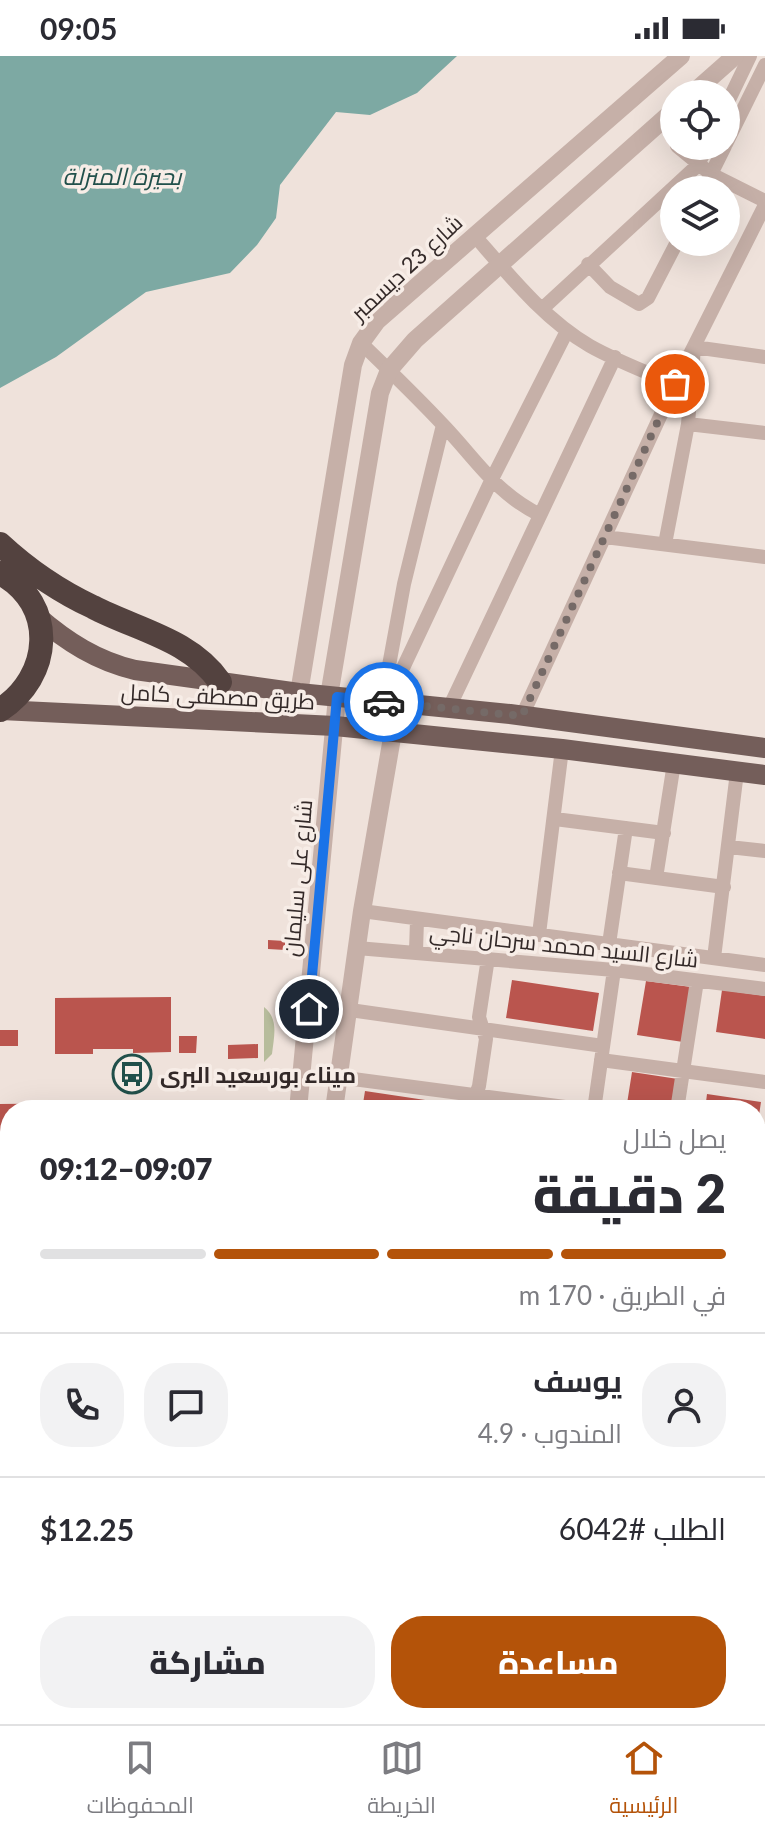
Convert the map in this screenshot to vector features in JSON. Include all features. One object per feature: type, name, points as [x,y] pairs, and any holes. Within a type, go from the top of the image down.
[{"type":"highway","points":[[0,544],[72,597],[186,649],[203,661],[220,682]]},
{"type":"highway","points":[[0,573],[24,593],[37,616],[42,643],[36,669],[22,693],[1,710]]},
{"type":"main road","name":"طريق مصطفى كامل","points":[[37,616],[75,645],[114,665],[299,693],[522,716],[765,748]]},
{"type":"main road","name":"طريق مصطفى كامل","points":[[1,710],[335,726],[562,749],[765,775]]},
{"type":"street","name":"شارع 23 ديسمبر","points":[[299,693],[353,365],[361,343],[377,321],[681,56]]},
{"type":"street","points":[[708,80],[735,56]]},
{"type":"street","points":[[738,80],[750,56]]},
{"type":"street","points":[[740,116],[765,65]]},
{"type":"street","points":[[333,696],[380,393],[389,370],[415,340],[658,124]]},
{"type":"street","points":[[522,716],[675,384],[758,232],[765,203],[704,170],[693,160]]},
{"type":"street","points":[[704,176],[705,160]]},
{"type":"street","points":[[542,309],[588,264],[713,160]]},
{"type":"street","points":[[474,235],[542,309],[567,331],[592,347],[691,392]]},
{"type":"street","points":[[588,264],[610,287],[639,304],[648,298],[670,256]]},
{"type":"street","points":[[389,702],[491,481],[567,331]]},
{"type":"street","points":[[361,343],[443,425],[491,481],[516,503],[540,515]]},
{"type":"street","points":[[694,347],[765,357]]},
{"type":"street","points":[[665,544],[688,424],[694,347]]},
{"type":"street","points":[[449,708],[615,357]]},
{"type":"street","points":[[688,424],[765,433]]},
{"type":"street","points":[[335,1100],[362,911],[393,732],[389,702],[404,584],[443,425]]},
{"type":"street","points":[[605,537],[765,557]]},
{"type":"street","name":"شارع على سليمان","points":[[299,1100],[335,726],[333,696]]},
{"type":"street","points":[[539,934],[562,749]]},
{"type":"street","points":[[656,878],[674,763]]},
{"type":"street","points":[[714,958],[737,772]]},
{"type":"street","points":[[555,819],[664,833]]},
{"type":"street","points":[[609,944],[626,828]]},
{"type":"street","points":[[729,847],[765,851]]},
{"type":"street","points":[[619,873],[724,887]]},
{"type":"street","name":"شارع السيد محمد سرحان ناجي","points":[[362,911],[765,965]]},
{"type":"street","points":[[416,951],[417,920]]},
{"type":"street","name":"شارع السيد محمد سرحان ناجي","points":[[357,948],[614,970],[765,989]]},
{"type":"street","points":[[474,1100],[486,1039],[479,1017],[488,958]]},
{"type":"street","points":[[593,1100],[614,970]]},
{"type":"street","points":[[679,1100],[697,981]]},
{"type":"street","points":[[350,1010],[483,1029],[683,1071],[765,1082]]},
{"type":"street","points":[[338,1077],[457,1100]]},
{"type":"green space","points":[[264,1007],[272,1017],[274,1028],[272,1054],[264,1062]]},
{"type":"water","name":"بحيرة المنزلة","points":[[0,56],[457,56],[417,93],[370,115],[336,112],[280,185],[276,218],[257,245],[230,273],[146,292],[56,357],[0,388]]},
{"type":"building","points":[[268,940],[285,941],[285,950],[268,949]]},
{"type":"building","points":[[512,980],[599,993],[593,1031],[506,1018]]},
{"type":"building","points":[[646,981],[691,987],[683,1042],[637,1035]]},
{"type":"building","points":[[722,990],[765,996],[765,1039],[716,1032]]},
{"type":"building","points":[[171,997],[171,1052],[133,1053],[133,1049],[93,1049],[93,1054],[55,1054],[55,998]]},
{"type":"building","points":[[0,1030],[18,1030],[18,1046],[0,1046]]},
{"type":"building","points":[[179,1036],[197,1036],[196,1053],[179,1053]]},
{"type":"building","points":[[258,1044],[258,1058],[228,1059],[228,1045]]},
{"type":"building","points":[[632,1072],[678,1079],[675,1100],[628,1100]]},
{"type":"building","points":[[365,1091],[425,1100],[364,1100]]},
{"type":"building","points":[[707,1094],[748,1100],[706,1100]]},
{"type":"way so far","points":[[384,702],[522,716],[675,384]]},
{"type":"place","name":"ميناء بورسعيد البرى","points":[[132,1074]]},
{"type":"route","points":[[309,1009],[337,697],[384,702]]}]
